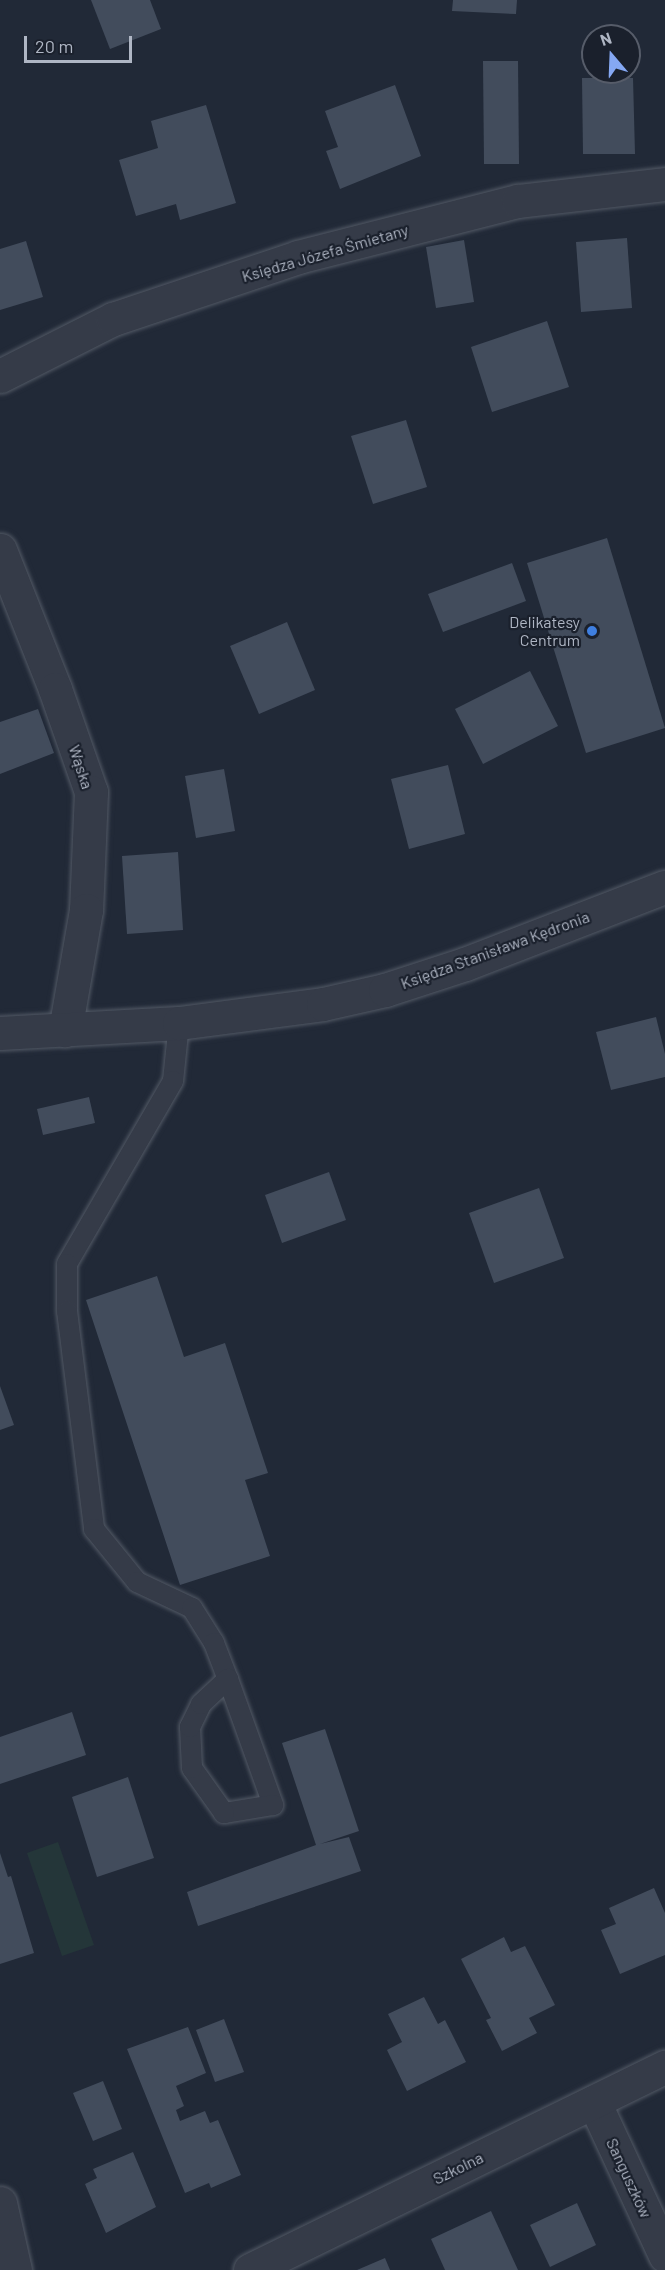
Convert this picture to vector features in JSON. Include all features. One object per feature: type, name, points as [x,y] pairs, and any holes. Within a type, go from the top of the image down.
[{"type":"street","name":"Księdza Józefa Śmietany","points":[[0,376],[113,320],[298,257],[518,201],[665,184]]},
{"type":"street","name":"Wąska","points":[[0,550],[55,689],[91,792],[86,910],[65,1030]]},
{"type":"street","name":"Księdza Stanisława Kędronia","points":[[0,1033],[179,1023],[272,1013],[385,990],[465,964],[665,887]]},
{"type":"street","name":"Szkolna","points":[[250,2270],[665,2067]]},
{"type":"street","name":"Sanguszków","points":[[594,2102],[665,2254]]},
{"type":"street","points":[[0,2204],[15,2270]]},
{"type":"lane","points":[[179,1023],[173,1081],[67,1264],[67,1311],[94,1529],[137,1582],[192,1608],[214,1643],[228,1679],[273,1805],[224,1814],[192,1768],[190,1727],[201,1704],[228,1679]]},
{"type":"shaded area","points":[[58,1842],[94,1945],[62,1956],[27,1853]]},
{"type":"building","points":[[91,0],[150,0],[161,29],[110,49]]},
{"type":"building","points":[[453,0],[517,0],[516,14],[452,11]]},
{"type":"building","points":[[483,61],[518,61],[519,164],[484,164]]},
{"type":"building","points":[[582,84],[633,84],[635,154],[583,154]]},
{"type":"building","points":[[395,85],[421,156],[340,189],[326,151],[338,147],[325,111]]},
{"type":"building","points":[[206,105],[236,203],[180,220],[176,204],[136,216],[119,160],[158,148],[151,121]]},
{"type":"building","points":[[627,238],[632,308],[581,312],[576,242]]},
{"type":"building","points":[[464,240],[474,302],[436,308],[426,247]]},
{"type":"building","points":[[26,241],[43,297],[0,310],[0,249]]},
{"type":"building","points":[[547,321],[569,387],[492,412],[471,347]]},
{"type":"building","points":[[406,420],[427,487],[373,504],[351,436]]},
{"type":"building","name":"Delikatesy Centrum","points":[[607,538],[665,728],[586,753],[527,563]]},
{"type":"building","points":[[512,563],[526,601],[443,632],[428,594]]},
{"type":"building","points":[[287,622],[315,690],[259,714],[230,646]]},
{"type":"building","points":[[530,671],[558,726],[483,764],[455,709]]},
{"type":"building","points":[[38,709],[54,753],[0,774],[0,722]]},
{"type":"building","points":[[448,765],[465,834],[409,849],[391,779]]},
{"type":"building","points":[[224,769],[235,831],[196,838],[185,776]]},
{"type":"building","points":[[178,852],[183,930],[127,934],[122,856]]},
{"type":"building","points":[[656,1017],[665,1054],[665,1077],[611,1090],[596,1032]]},
{"type":"building","points":[[89,1097],[95,1123],[43,1135],[37,1109]]},
{"type":"building","points":[[329,1172],[346,1220],[282,1243],[265,1195]]},
{"type":"building","points":[[539,1188],[564,1258],[494,1283],[469,1213]]},
{"type":"building","points":[[157,1276],[184,1357],[225,1343],[268,1473],[245,1480],[270,1556],[180,1585],[86,1300]]},
{"type":"building","points":[[0,1386],[14,1425],[0,1430]]},
{"type":"building","points":[[72,1712],[86,1755],[0,1784],[0,1737]]},
{"type":"building","points":[[325,1729],[359,1831],[320,1844],[349,1837],[361,1871],[198,1926],[187,1892],[316,1845],[282,1743]]},
{"type":"building","points":[[128,1777],[154,1858],[97,1877],[72,1797]]},
{"type":"building","points":[[0,1853],[8,1877],[11,1876],[34,1953],[0,1964]]},
{"type":"building","points":[[654,1888],[665,1913],[665,1955],[620,1974],[601,1930],[616,1924],[609,1908]]},
{"type":"building","points":[[504,1937],[511,1952],[525,1946],[555,2005],[529,2018],[537,2033],[502,2051],[486,2020],[491,2018],[461,1959]]},
{"type":"building","points":[[424,1997],[438,2024],[445,2020],[466,2062],[407,2091],[387,2050],[402,2042],[388,2014]]},
{"type":"building","points":[[224,2019],[244,2072],[215,2082],[196,2030]]},
{"type":"building","points":[[188,2027],[206,2073],[176,2086],[184,2106],[176,2110],[180,2121],[205,2111],[210,2123],[218,2120],[241,2175],[211,2188],[209,2183],[185,2193],[127,2049]]},
{"type":"building","points":[[103,2081],[122,2129],[93,2141],[73,2093]]},
{"type":"building","points":[[133,2152],[156,2207],[106,2233],[85,2184],[97,2178],[93,2169]]},
{"type":"building","points":[[577,2203],[596,2245],[550,2267],[530,2225]]},
{"type":"building","points":[[491,2211],[518,2270],[445,2270],[431,2239]]},
{"type":"building","points":[[385,2258],[390,2270],[357,2270]]},
{"type":"place","name":"Delikatesy Centrum","points":[[592,631]]}]
